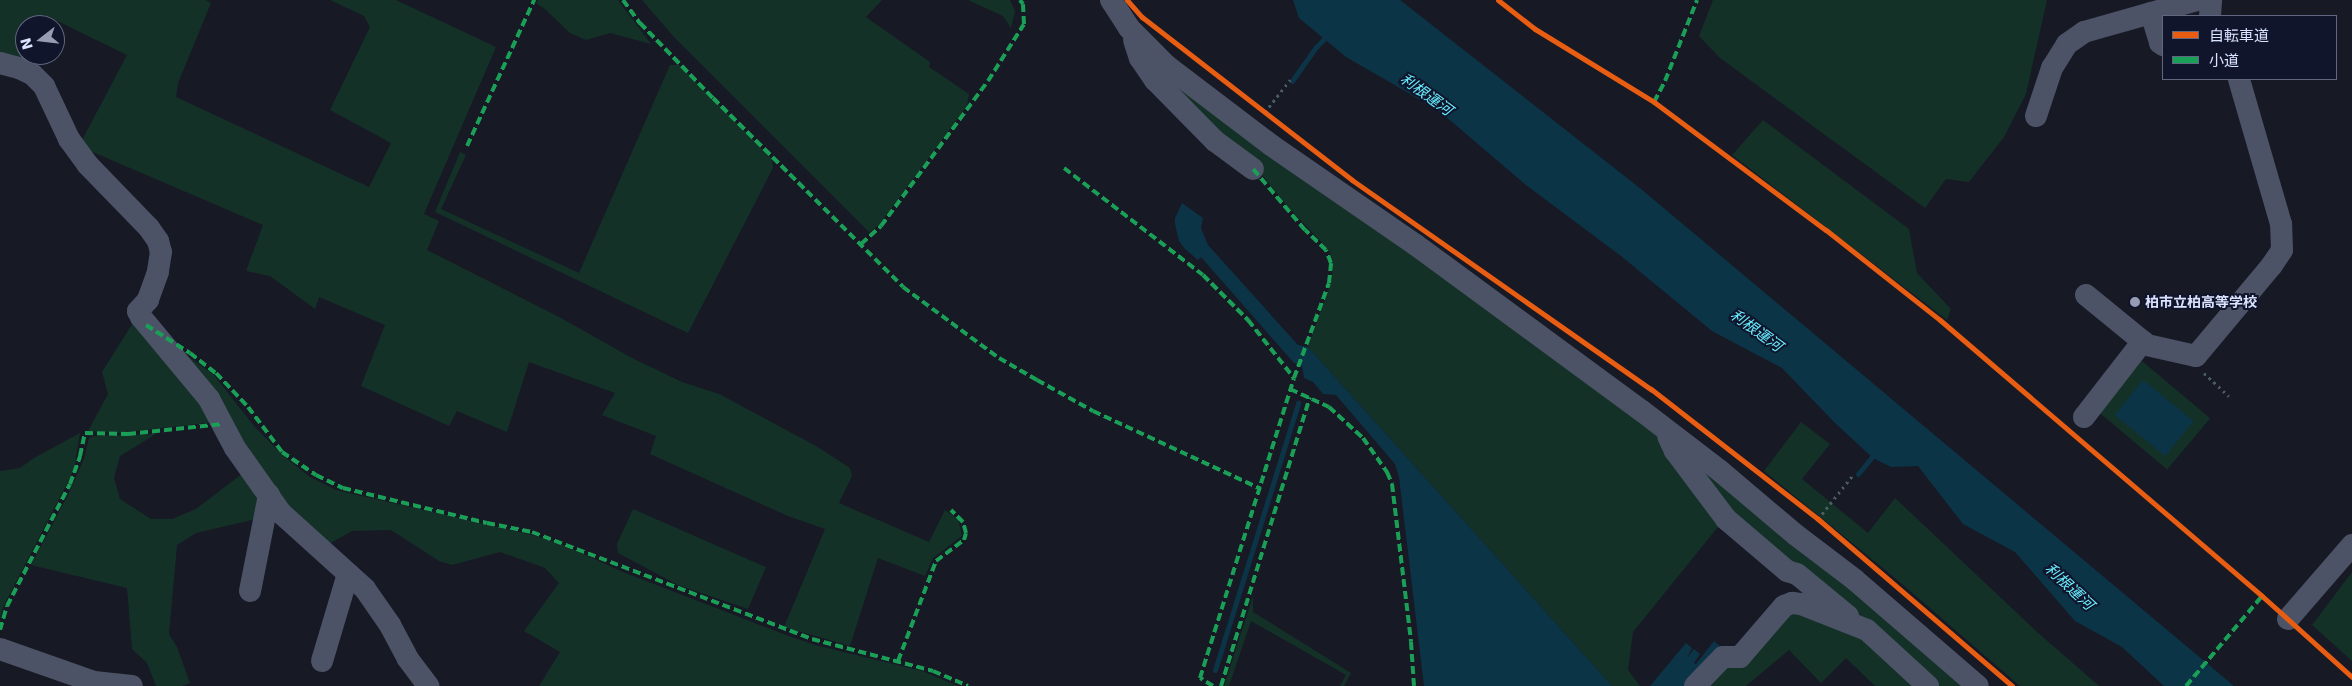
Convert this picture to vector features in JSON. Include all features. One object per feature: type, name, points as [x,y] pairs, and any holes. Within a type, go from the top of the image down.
[{"type":"street","points":[[1111,0],[1130,28],[1167,66],[1232,116],[1416,245],[1666,429],[1855,580],[1978,686]]},
{"type":"street","points":[[2036,116],[2052,68],[2066,44],[2084,32],[2197,0]]},
{"type":"street","points":[[2210,15],[2212,0]]},
{"type":"street","points":[[2151,13],[2162,44]]},
{"type":"street","points":[[1130,28],[1140,58],[1155,80],[1215,141],[1253,168]]},
{"type":"street","points":[[0,63],[32,74],[44,86],[69,139],[86,164],[149,228],[158,242],[161,252],[158,272],[148,300],[138,311],[141,317],[209,399],[235,448],[281,513],[365,589],[390,625],[408,659],[428,686]]},
{"type":"street","points":[[2086,295],[2143,342],[2196,356],[2282,250],[2281,224],[2239,80]]},
{"type":"street","points":[[2084,417],[2143,342]]},
{"type":"street","points":[[1666,429],[1675,451],[1726,519],[1787,571],[1797,574],[1866,630],[1928,686]]},
{"type":"street","points":[[250,590],[269,495]]},
{"type":"street","points":[[2288,619],[2352,545]]},
{"type":"street","points":[[322,661],[348,574]]},
{"type":"street","points":[[1695,686],[1723,657],[1740,657],[1784,606],[1792,602],[1866,630]]},
{"type":"street","points":[[0,649],[94,682],[132,686]]},
{"type":"path","points":[[1265,112],[1290,80]]},
{"type":"path","points":[[1257,106],[1272,118]]},
{"type":"path","points":[[2196,356],[2200,371],[2229,396]]},
{"type":"path","points":[[1818,519],[1853,475]]},
{"type":"path","points":[[1810,513],[1825,525]]},
{"type":"green space","points":[[0,0],[205,0],[211,3],[178,83],[176,97],[369,187],[391,143],[330,110],[370,27],[364,16],[330,0],[396,0],[496,47],[424,214],[439,221],[427,250],[561,318],[632,358],[682,382],[719,394],[816,446],[850,468],[852,476],[839,503],[929,542],[945,510],[958,519],[962,536],[933,558],[925,576],[878,558],[850,646],[784,627],[825,529],[788,516],[650,454],[656,436],[602,415],[615,393],[529,362],[507,432],[457,411],[449,426],[361,386],[385,325],[319,297],[315,309],[270,276],[246,271],[263,225],[88,150],[80,144],[127,55],[65,25],[65,15],[43,14],[15,15],[15,60],[0,58]]},
{"type":"green space","points":[[538,0],[618,0],[651,44],[610,33],[586,40],[570,33],[536,3]]},
{"type":"green space","points":[[642,0],[882,0],[866,17],[930,62],[929,67],[969,94],[967,106],[879,225],[869,232],[674,37]]},
{"type":"green space","points":[[968,0],[1010,0],[1015,11],[1011,28],[1003,16]]},
{"type":"green space","points":[[1713,0],[2047,0],[2026,94],[2004,137],[1969,182],[1946,179],[1925,208],[1720,58],[1699,36]]},
{"type":"green space","points":[[1150,57],[1648,422],[1722,522],[1633,632],[1628,670],[1640,686],[1612,686],[1308,347],[1332,280],[1333,262],[1329,250],[1288,207],[1263,176],[1212,132]]},
{"type":"green space","points":[[670,65],[680,65],[772,159],[773,168],[688,333],[435,212],[460,152],[466,155],[441,209],[579,273]]},
{"type":"green space","points":[[1763,120],[1909,229],[1917,273],[1951,309],[1947,320],[1732,155]]},
{"type":"green space","points":[[136,318],[215,422],[118,433],[88,431],[108,394],[102,372]]},
{"type":"green space","points":[[156,334],[213,374],[254,426],[281,454],[310,477],[336,490],[528,534],[559,543],[623,572],[786,635],[815,645],[922,671],[958,686],[539,686],[560,652],[524,631],[559,583],[545,568],[500,552],[452,565],[439,561],[391,530],[352,531],[322,548]]},
{"type":"green space","points":[[2142,361],[2210,418],[2167,470],[2099,412]]},
{"type":"green space","points":[[1801,422],[1830,444],[1802,479],[1868,533],[1895,498],[2036,631],[2099,686],[2020,686],[1895,578],[1764,471]]},
{"type":"green space","points":[[80,433],[74,470],[4,605],[0,619],[0,471],[20,468],[34,458]]},
{"type":"green space","points":[[156,434],[120,456],[114,478],[120,499],[151,519],[172,519],[196,509],[247,470],[258,485],[260,518],[196,533],[177,545],[169,634],[177,647],[190,683],[182,686],[156,686],[147,663],[132,649],[127,588],[31,565],[69,493],[84,459],[89,438],[95,436]]},
{"type":"green space","points":[[1678,446],[1972,686],[1936,686],[1754,535]]},
{"type":"green space","points":[[633,509],[766,567],[748,609],[678,585],[618,553],[617,544]]},
{"type":"green space","points":[[2352,572],[2352,661],[2312,625]]},
{"type":"green space","points":[[1253,596],[1253,612],[1351,673],[1344,686],[1340,686],[1346,675],[1251,621],[1229,686],[1224,686]]},
{"type":"green space","points":[[1786,607],[1864,634],[1925,686],[1875,686],[1846,658],[1821,683],[1789,650],[1746,686],[1699,686]]},
{"type":"water","name":"利根運河","points":[[1293,0],[1400,0],[1641,189],[2234,686],[2164,686],[2122,647],[2075,621],[2015,552],[1963,524],[1918,466],[1891,467],[1873,458],[1835,423],[1782,368],[1712,331],[1621,256],[1526,185],[1438,110],[1346,57],[1299,18]]},
{"type":"water","points":[[1182,203],[1203,218],[1201,228],[1208,245],[1298,345],[1308,347],[1612,686],[1424,686],[1399,477],[1395,464],[1336,395],[1323,394],[1313,382],[1304,378],[1302,366],[1294,363],[1201,257],[1198,260],[1184,248],[1179,241],[1175,224],[1175,218]]},
{"type":"water","points":[[2143,380],[2194,421],[2165,456],[2115,415]]},
{"type":"water","points":[[1714,641],[1722,648],[1692,686],[1650,686],[1686,643],[1692,648],[1687,658],[1694,649],[1700,654],[1694,663],[1696,664]]},
{"type":"waterway","points":[[1292,81],[1316,47],[1329,34]]},
{"type":"waterway","points":[[1215,670],[1298,403]]},
{"type":"waterway","points":[[1858,474],[1875,453]]},
{"type":"marked path","points":[[467,146],[534,0]]},
{"type":"marked path","points":[[623,0],[640,23],[713,98],[903,287],[999,358],[1037,380],[1093,411],[1261,489]]},
{"type":"marked path","points":[[861,244],[881,226],[988,81],[1024,24],[1023,4],[1020,0]]},
{"type":"marked path","points":[[1654,102],[1665,81],[1697,0]]},
{"type":"marked path","points":[[1064,168],[1203,275],[1248,320],[1294,378]]},
{"type":"marked path","points":[[1213,686],[1200,678],[1294,378],[1329,283],[1331,263],[1326,250],[1305,230],[1253,169]]},
{"type":"marked path","points":[[146,325],[190,353],[216,373],[248,407],[282,452],[316,475],[343,488],[532,532],[812,639],[933,671],[968,686]]},
{"type":"marked path","points":[[1290,389],[1329,407],[1363,438],[1387,472],[1392,484],[1411,642],[1414,686]]},
{"type":"marked path","points":[[1221,686],[1310,397]]},
{"type":"marked path","points":[[0,630],[7,606],[70,484],[80,456],[85,433],[128,434],[222,424]]},
{"type":"marked path","points":[[898,661],[936,561],[964,540],[966,533],[963,522],[951,510]]},
{"type":"marked path","points":[[2186,686],[2262,596]]},
{"type":"cycle path","points":[[1127,0],[1142,17],[1352,180],[1651,389],[1818,519],[2012,686]]},
{"type":"cycle path","points":[[1498,0],[1535,29],[1654,102],[1826,230],[1940,320],[2262,596],[2352,677]]},
{"type":"place","name":"柏市立柏高等学校","points":[[2135,302]]}]
